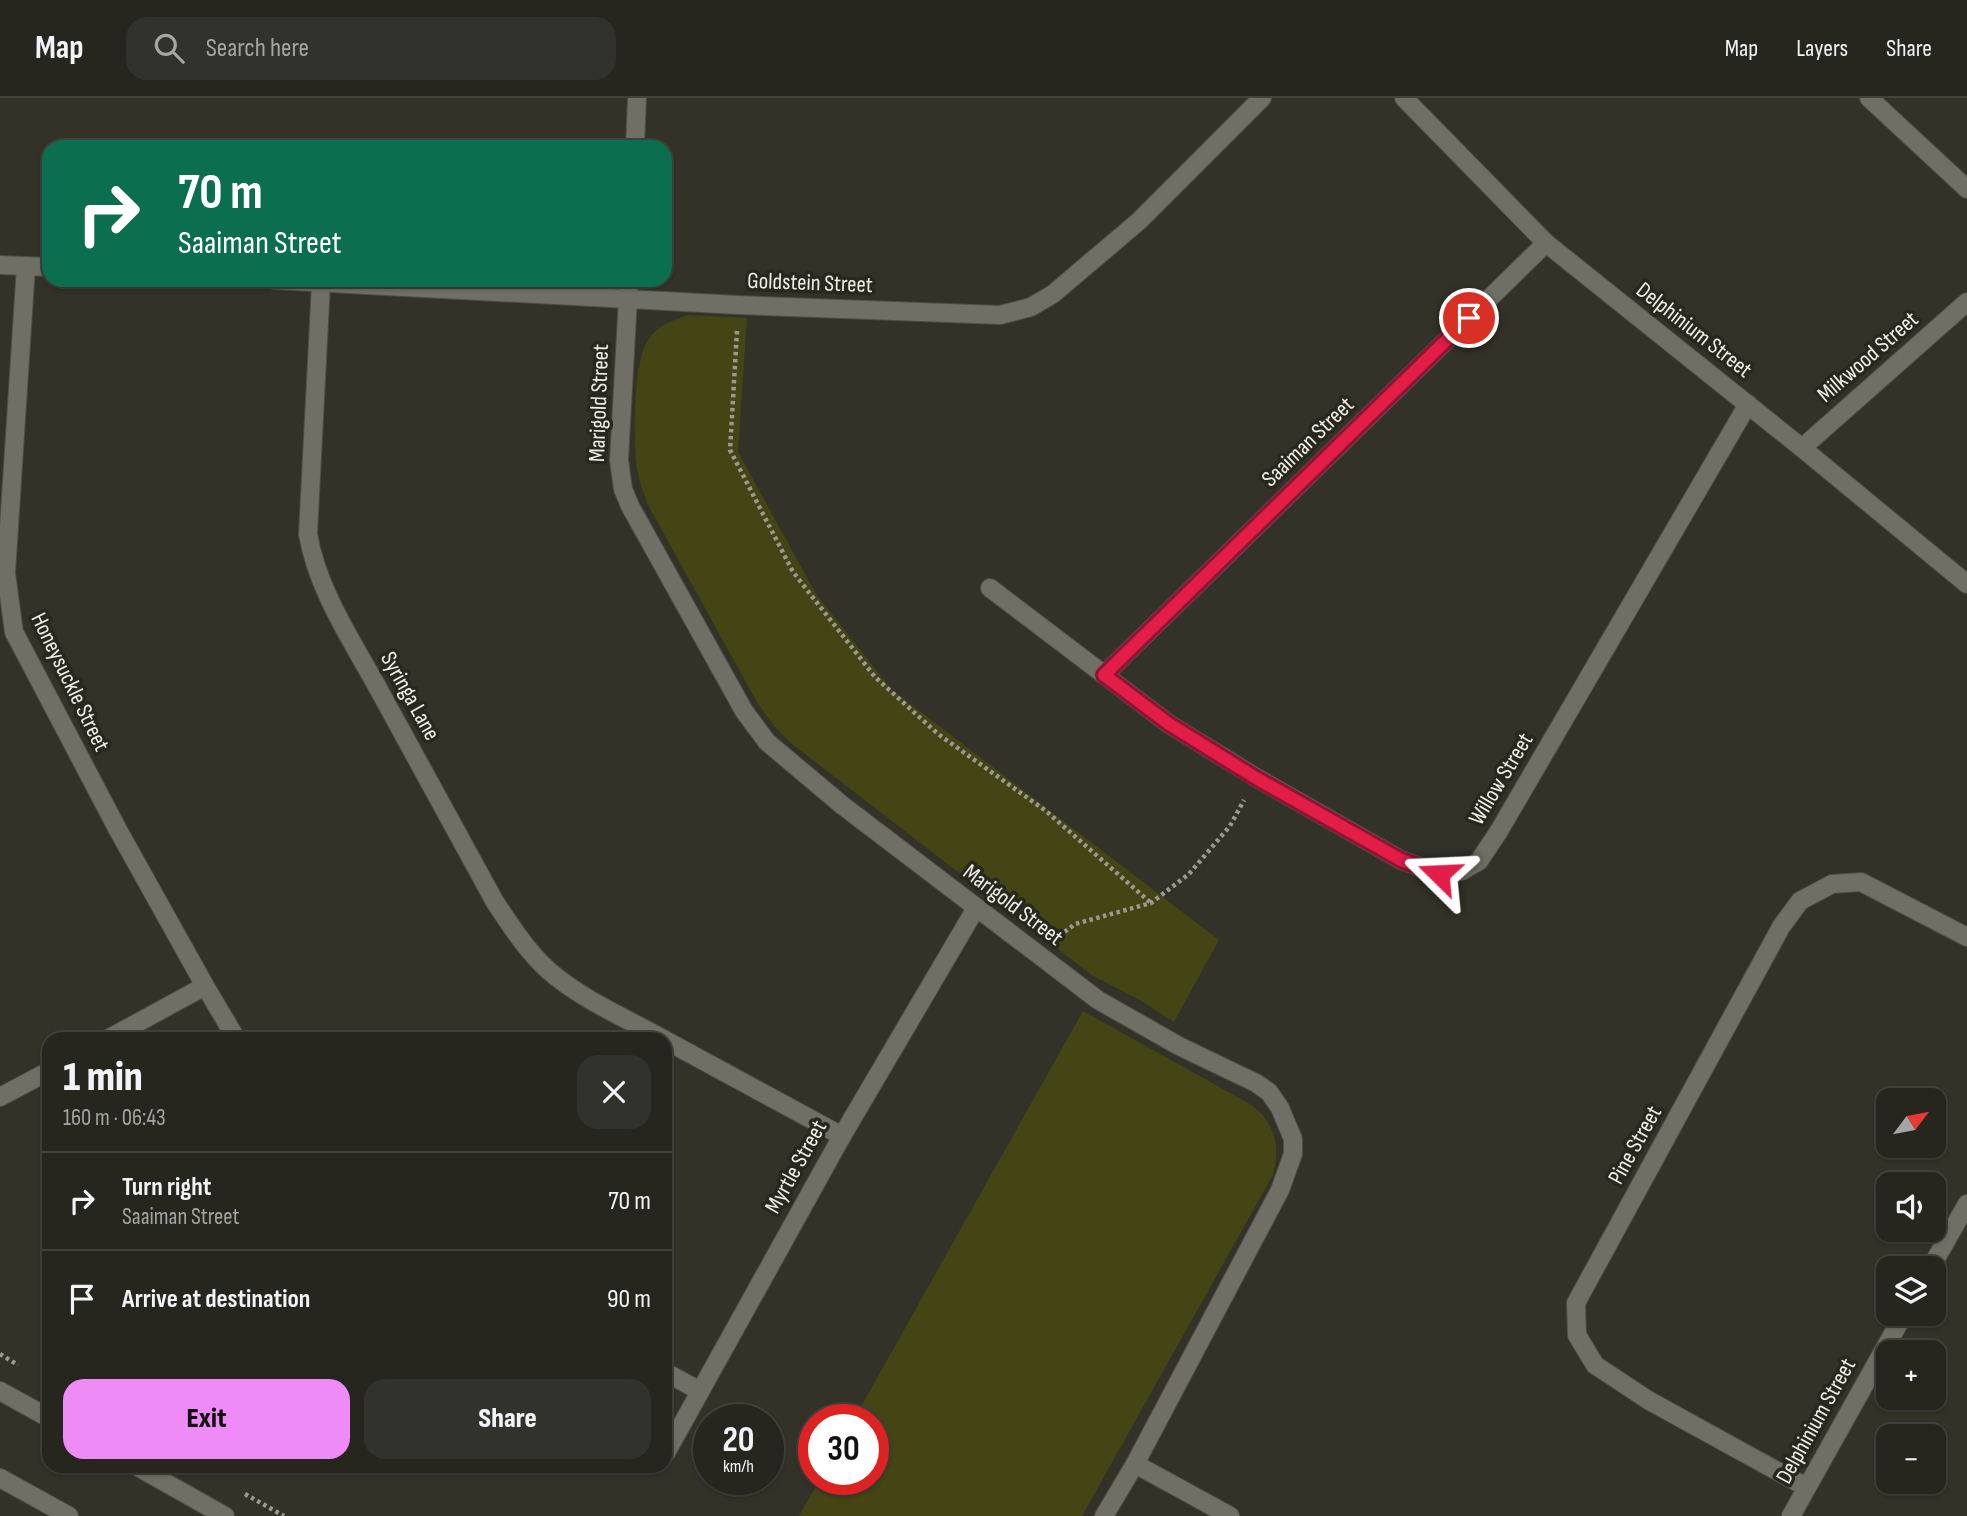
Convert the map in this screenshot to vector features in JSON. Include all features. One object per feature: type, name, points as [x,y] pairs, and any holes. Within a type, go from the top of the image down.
[{"type":"street","points":[[635,140],[637,98]]},
{"type":"street","name":"Goldstein Street","points":[[393,287],[628,300],[1000,315],[1031,307],[1052,294],[1139,221],[1262,98]]},
{"type":"street","name":"Delphinium Street","points":[[1404,98],[1546,243],[1967,584]]},
{"type":"street","points":[[1869,98],[1967,189]]},
{"type":"street","name":"Saaiman Street","points":[[1104,675],[1546,243]]},
{"type":"street","points":[[0,265],[42,267]]},
{"type":"street","name":"Honeysuckle Street","points":[[26,266],[6,573],[14,632],[93,783],[232,1032]]},
{"type":"street","name":"Syringa Lane","points":[[321,287],[308,534],[320,578],[495,902],[518,937],[547,970],[571,988],[651,1032]]},
{"type":"street","name":"Marigold Street","points":[[629,287],[619,460],[623,489],[744,711],[767,742],[842,805],[1098,1000],[1179,1046],[1269,1092],[1280,1108],[1293,1139],[1293,1154],[1280,1190],[1135,1464],[1104,1516]]},
{"type":"street","name":"Milkwood Street","points":[[1802,448],[1967,302]]},
{"type":"street","name":"Willow Street","points":[[990,588],[1169,724],[1256,778],[1401,860],[1439,874],[1462,871],[1479,861],[1499,831],[1748,404]]},
{"type":"street","name":"Pine Street","points":[[1806,1487],[1648,1400],[1595,1365],[1577,1335],[1576,1304],[1781,927],[1800,901],[1832,884],[1861,882],[1883,891],[1967,937]]},
{"type":"street","name":"Myrtle Street","points":[[672,1442],[842,1136],[976,908]]},
{"type":"street","points":[[121,1032],[205,986]]},
{"type":"street","name":"Syringa Lane","points":[[672,1044],[842,1136]]},
{"type":"street","points":[[0,1097],[42,1075]]},
{"type":"street","points":[[1937,1256],[1967,1203]]},
{"type":"street","name":"Delphinium Street","points":[[1791,1516],[1897,1326]]},
{"type":"street","points":[[672,1376],[700,1391]]},
{"type":"street","points":[[0,1391],[42,1414]]},
{"type":"street","points":[[1135,1464],[1230,1516]]},
{"type":"street","points":[[148,1473],[225,1516]]},
{"type":"street","points":[[0,1478],[69,1516]]},
{"type":"path","points":[[738,305],[737,365],[730,450],[793,572],[874,677],[938,734],[1046,811],[1151,903]]},
{"type":"path","points":[[1036,954],[1075,924],[1151,903],[1189,874],[1230,826],[1256,778]]},
{"type":"shaded area","points":[[689,315],[747,318],[738,452],[816,594],[891,689],[1219,940],[1174,1022],[1140,1000],[1093,976],[792,744],[758,704],[648,505],[637,468],[635,402],[643,351],[648,340],[661,327]]},
{"type":"shaded area","points":[[1083,1011],[1250,1104],[1265,1119],[1276,1145],[1273,1175],[1082,1516],[799,1516],[811,1495],[889,1495],[889,1404],[862,1404]]},
{"type":"route","points":[[1439,874],[1401,860],[1256,778],[1169,724],[1104,675],[1469,318]]}]
